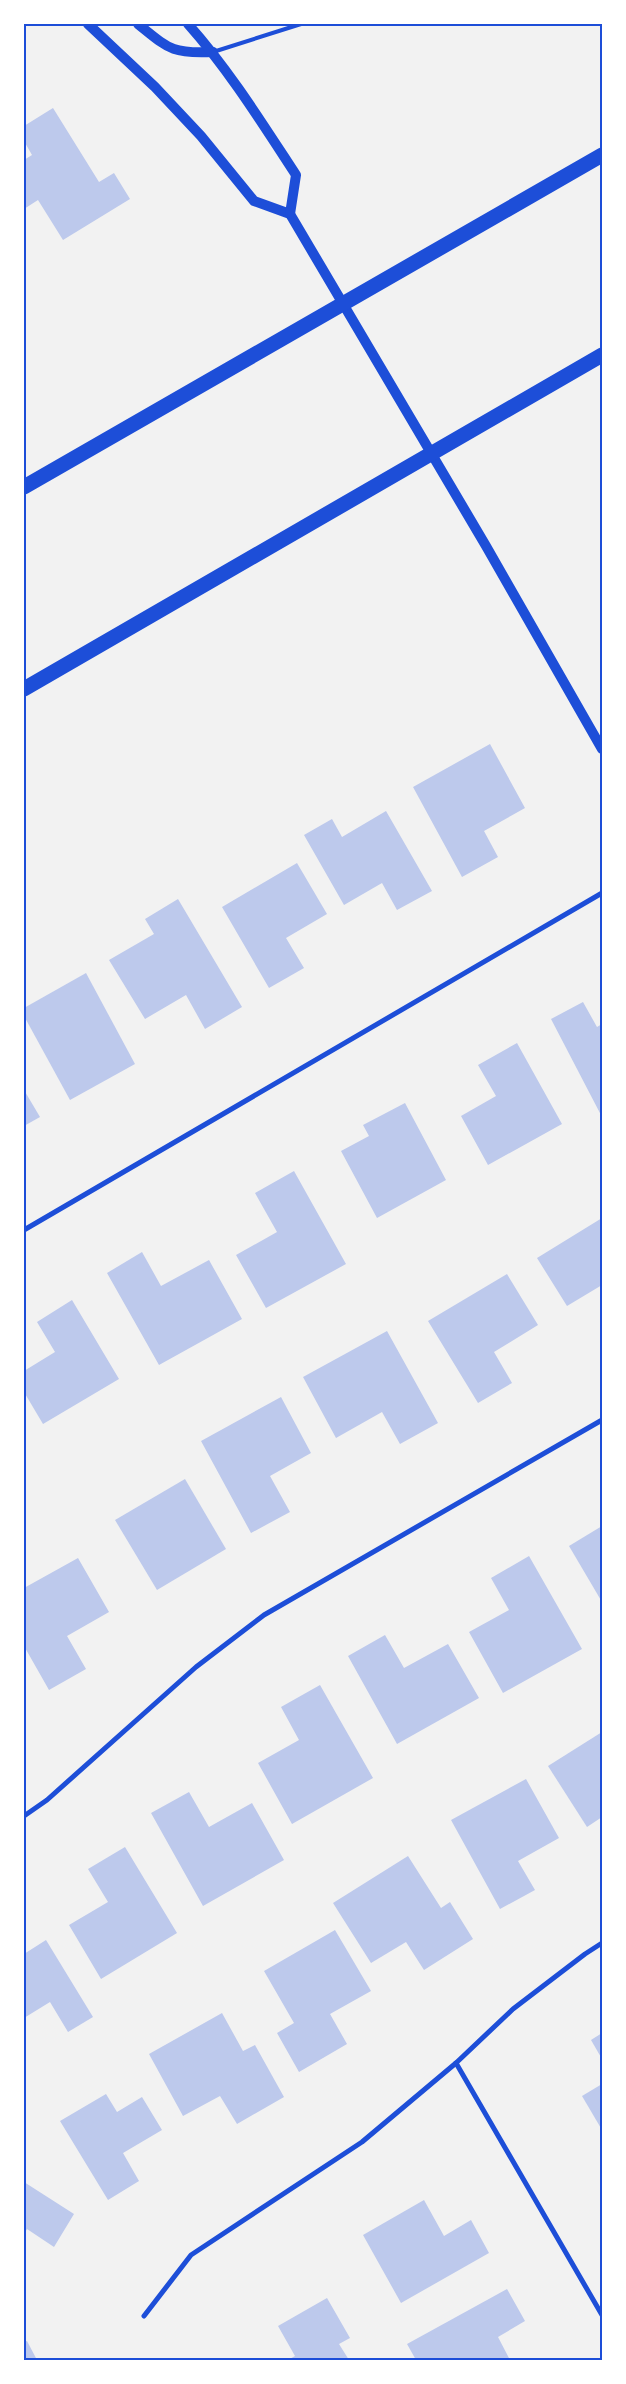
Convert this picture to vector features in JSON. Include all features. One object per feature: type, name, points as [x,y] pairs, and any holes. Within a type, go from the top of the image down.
[{"type":"highway","points":[[24,487],[602,155]]},
{"type":"highway","points":[[24,689],[602,355]]},
{"type":"main road","points":[[88,24],[155,87],[201,136],[254,201],[290,214]]},
{"type":"main road","points":[[138,24],[166,47],[188,53],[213,52]]},
{"type":"main road","points":[[188,24],[213,52],[252,107],[296,175],[290,214],[486,546],[602,748]]},
{"type":"street","points":[[24,1230],[602,893]]},
{"type":"street","points":[[24,1816],[47,1800],[196,1667],[264,1615],[602,1420]]},
{"type":"street","points":[[144,2316],[191,2255],[362,2142],[456,2063],[513,2009],[602,1943]]},
{"type":"street","points":[[456,2063],[602,2315]]},
{"type":"lane","points":[[213,52],[301,24]]},
{"type":"building","points":[[53,108],[99,182],[114,173],[130,199],[63,240],[38,200],[24,209],[24,160],[32,155],[24,141],[24,126]]},
{"type":"building","points":[[490,744],[525,808],[484,831],[498,857],[462,877],[413,787]]},
{"type":"building","points":[[386,811],[432,891],[397,910],[382,883],[344,905],[304,835],[332,819],[342,837]]},
{"type":"building","points":[[297,863],[327,914],[286,938],[304,968],[269,988],[222,907]]},
{"type":"building","points":[[178,899],[242,1007],[205,1029],[186,995],[145,1019],[109,960],[154,934],[145,919]]},
{"type":"building","points":[[86,973],[135,1064],[70,1100],[24,1016],[24,1008]]},
{"type":"building","points":[[583,1002],[597,1027],[602,1024],[602,1117],[551,1019]]},
{"type":"building","points":[[517,1043],[562,1124],[488,1165],[461,1116],[496,1096],[478,1065]]},
{"type":"building","points":[[24,1090],[40,1117],[24,1126]]},
{"type":"building","points":[[405,1103],[446,1180],[377,1218],[341,1151],[369,1136],[363,1125]]},
{"type":"building","points":[[294,1171],[346,1264],[266,1308],[236,1255],[277,1232],[255,1193]]},
{"type":"building","points":[[602,1218],[602,1285],[567,1306],[537,1258]]},
{"type":"building","points":[[142,1252],[161,1286],[209,1260],[242,1319],[159,1365],[107,1273]]},
{"type":"building","points":[[507,1274],[538,1325],[494,1352],[512,1383],[478,1403],[428,1321]]},
{"type":"building","points":[[72,1300],[119,1379],[43,1424],[24,1392],[24,1371],[55,1352],[37,1322]]},
{"type":"building","points":[[387,1331],[438,1423],[400,1444],[382,1412],[336,1438],[303,1377]]},
{"type":"building","points":[[281,1397],[311,1453],[270,1476],[290,1512],[251,1533],[201,1441]]},
{"type":"building","points":[[185,1479],[226,1549],[157,1590],[115,1520]]},
{"type":"building","points":[[602,1526],[602,1602],[569,1546]]},
{"type":"building","points":[[529,1556],[582,1649],[503,1693],[469,1632],[509,1610],[491,1578]]},
{"type":"building","points":[[78,1558],[109,1612],[67,1636],[86,1669],[49,1690],[24,1646],[24,1588]]},
{"type":"building","points":[[385,1635],[404,1668],[448,1644],[479,1698],[397,1744],[348,1656]]},
{"type":"building","points":[[320,1685],[373,1778],[292,1824],[258,1763],[299,1740],[281,1707]]},
{"type":"building","points":[[602,1732],[602,1817],[587,1827],[548,1766]]},
{"type":"building","points":[[526,1779],[559,1838],[518,1861],[535,1890],[500,1909],[451,1820]]},
{"type":"building","points":[[189,1792],[209,1827],[252,1803],[284,1860],[203,1906],[151,1813]]},
{"type":"building","points":[[125,1847],[177,1933],[101,1979],[69,1925],[108,1902],[88,1869]]},
{"type":"building","points":[[408,1856],[441,1908],[450,1902],[473,1939],[424,1970],[406,1942],[371,1963],[333,1903]]},
{"type":"building","points":[[335,1930],[371,1991],[330,2014],[347,2044],[299,2072],[277,2033],[294,2023],[264,1971]]},
{"type":"building","points":[[46,1940],[93,2017],[68,2032],[50,2002],[24,2018],[24,1954]]},
{"type":"building","points":[[222,2013],[243,2051],[255,2045],[284,2097],[237,2124],[220,2096],[183,2116],[149,2054]]},
{"type":"building","points":[[602,2033],[602,2059],[591,2040]]},
{"type":"building","points":[[602,2084],[602,2130],[582,2096]]},
{"type":"building","points":[[106,2094],[117,2112],[142,2097],[162,2130],[123,2153],[139,2181],[108,2200],[60,2121]]},
{"type":"building","points":[[24,2182],[74,2214],[54,2247],[27,2229],[24,2234]]},
{"type":"building","points":[[424,2200],[444,2236],[471,2220],[489,2253],[401,2303],[363,2235]]},
{"type":"building","points":[[507,2289],[525,2321],[498,2337],[510,2360],[416,2360],[407,2344]]},
{"type":"building","points":[[327,2298],[350,2338],[339,2344],[349,2360],[288,2360],[295,2356],[278,2326]]},
{"type":"building","points":[[27,2341],[37,2360],[24,2360],[24,2342]]}]
